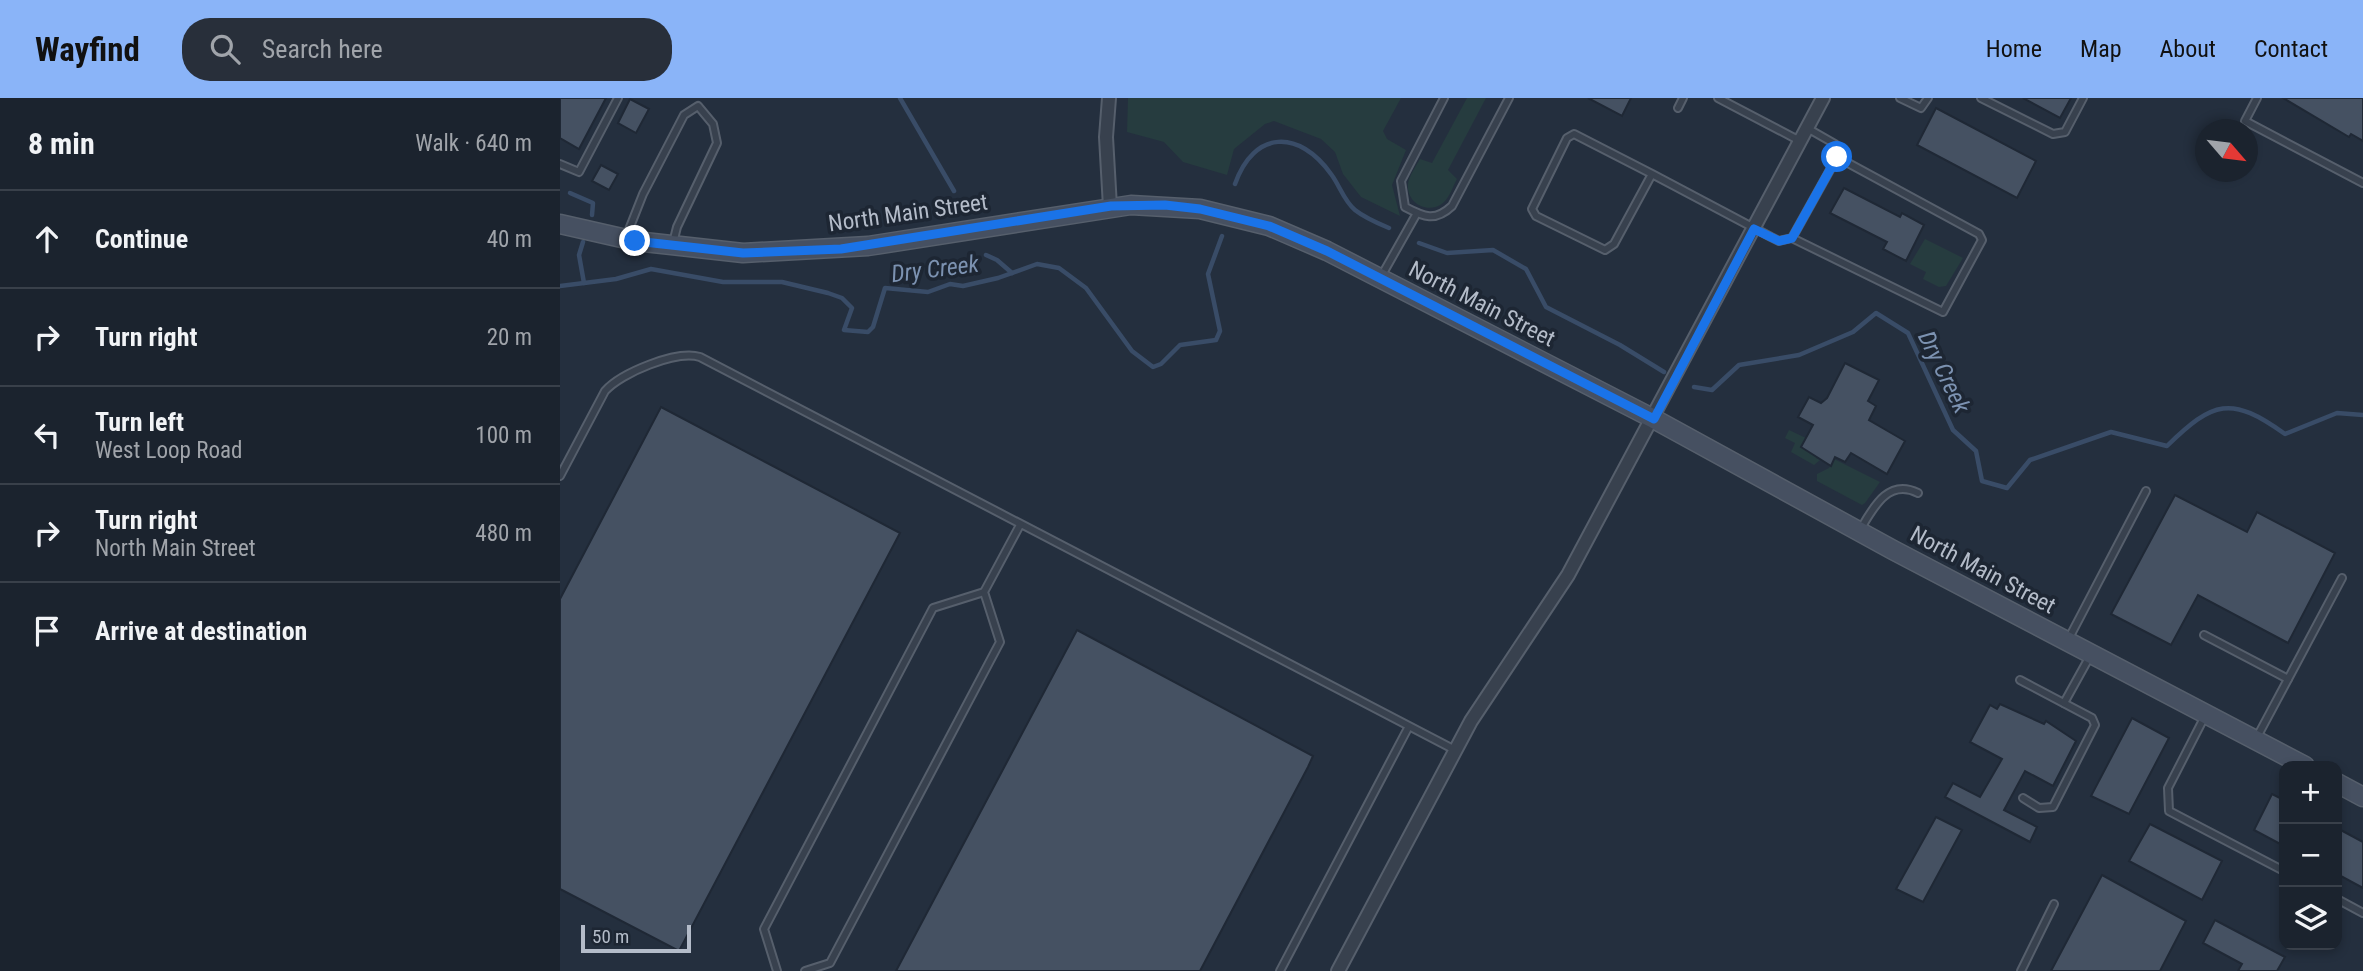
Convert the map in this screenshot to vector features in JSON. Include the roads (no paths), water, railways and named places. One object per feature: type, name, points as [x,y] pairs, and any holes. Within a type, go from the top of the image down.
[{"type":"street","points":[[1109,98],[1106,130],[1111,206]]},
{"type":"street","points":[[1338,971],[1454,750],[1561,587],[1654,419],[1823,98]]},
{"type":"street","name":"North Main Street","points":[[560,224],[626,239],[743,253],[841,249],[1111,206],[1165,205],[1229,214],[1269,226],[1380,279],[1654,419],[1859,532],[2295,761]]},
{"type":"street","points":[[2342,786],[2363,797]]},
{"type":"lane","points":[[560,163],[579,172],[618,98]]},
{"type":"lane","points":[[1444,98],[1401,181],[1405,207],[1434,217],[1452,206],[1509,98]]},
{"type":"lane","points":[[1678,108],[1683,98]]},
{"type":"lane","points":[[1718,98],[1800,141]]},
{"type":"lane","points":[[1900,98],[1921,108],[1928,98]]},
{"type":"lane","points":[[1980,98],[2053,134],[2065,132],[2083,98]]},
{"type":"lane","points":[[2257,98],[2245,121],[2363,183]]},
{"type":"lane","points":[[626,239],[643,194],[684,115],[698,106],[713,124],[718,143],[677,227],[673,245]]},
{"type":"lane","points":[[1792,238],[1840,152],[1835,144],[1807,128]]},
{"type":"lane","points":[[1652,174],[1614,244],[1605,250],[1536,216],[1532,209],[1567,138],[1574,134],[1652,174],[1754,229],[1779,241],[1792,238],[1943,312],[1982,240],[1979,234],[1837,157]]},
{"type":"lane","points":[[1380,279],[1417,213]]},
{"type":"lane","points":[[560,476],[605,391],[616,379],[681,356],[694,355],[1454,750]]},
{"type":"lane","points":[[1859,532],[1888,493],[1905,488],[1918,493]]},
{"type":"lane","points":[[2067,642],[2146,491]]},
{"type":"lane","points":[[777,971],[764,929],[933,608],[984,592],[1020,525]]},
{"type":"lane","points":[[2255,740],[2342,579]]},
{"type":"lane","points":[[805,971],[831,963],[1000,642],[984,592]]},
{"type":"lane","points":[[2204,635],[2288,679]]},
{"type":"lane","points":[[2064,703],[2091,654]]},
{"type":"lane","points":[[2020,680],[2092,718],[2094,728],[2053,807],[2039,808],[2022,798]]},
{"type":"lane","points":[[2205,714],[2168,788],[2169,811],[2279,868]]},
{"type":"lane","points":[[1280,971],[1409,728]]},
{"type":"lane","points":[[2342,902],[2363,913]]},
{"type":"lane","points":[[2021,971],[2054,904]]},
{"type":"waterway","points":[[900,98],[954,191]]},
{"type":"waterway","name":"Dry Creek","points":[[1235,184],[1243,166],[1265,145],[1292,143],[1318,159],[1355,210],[1389,228]]},
{"type":"waterway","points":[[570,193],[593,203],[592,215]]},
{"type":"waterway","name":"Dry Creek","points":[[560,286],[616,279],[651,269],[723,282],[782,282],[842,298],[852,308],[844,330],[868,332],[873,327],[885,288],[928,292],[950,284],[963,286],[998,278],[1037,264],[1059,268],[1086,288],[1132,351],[1153,367],[1161,364],[1180,345],[1216,340],[1220,331],[1208,274],[1222,236]]},
{"type":"waterway","points":[[583,242],[579,255],[584,283]]},
{"type":"waterway","name":"Dry Creek","points":[[1419,243],[1447,253],[1493,250],[1526,269],[1546,307],[1620,345],[1664,372]]},
{"type":"waterway","points":[[986,255],[997,260],[1012,273]]},
{"type":"waterway","name":"Dry Creek","points":[[1694,387],[1712,390],[1739,365],[1799,355],[1853,332],[1876,313],[1908,333],[1953,430],[1976,451],[1982,481],[2007,488],[2030,460],[2111,432],[2167,446],[2197,420],[2223,408],[2250,413],[2285,434],[2337,413],[2363,415]]}]
